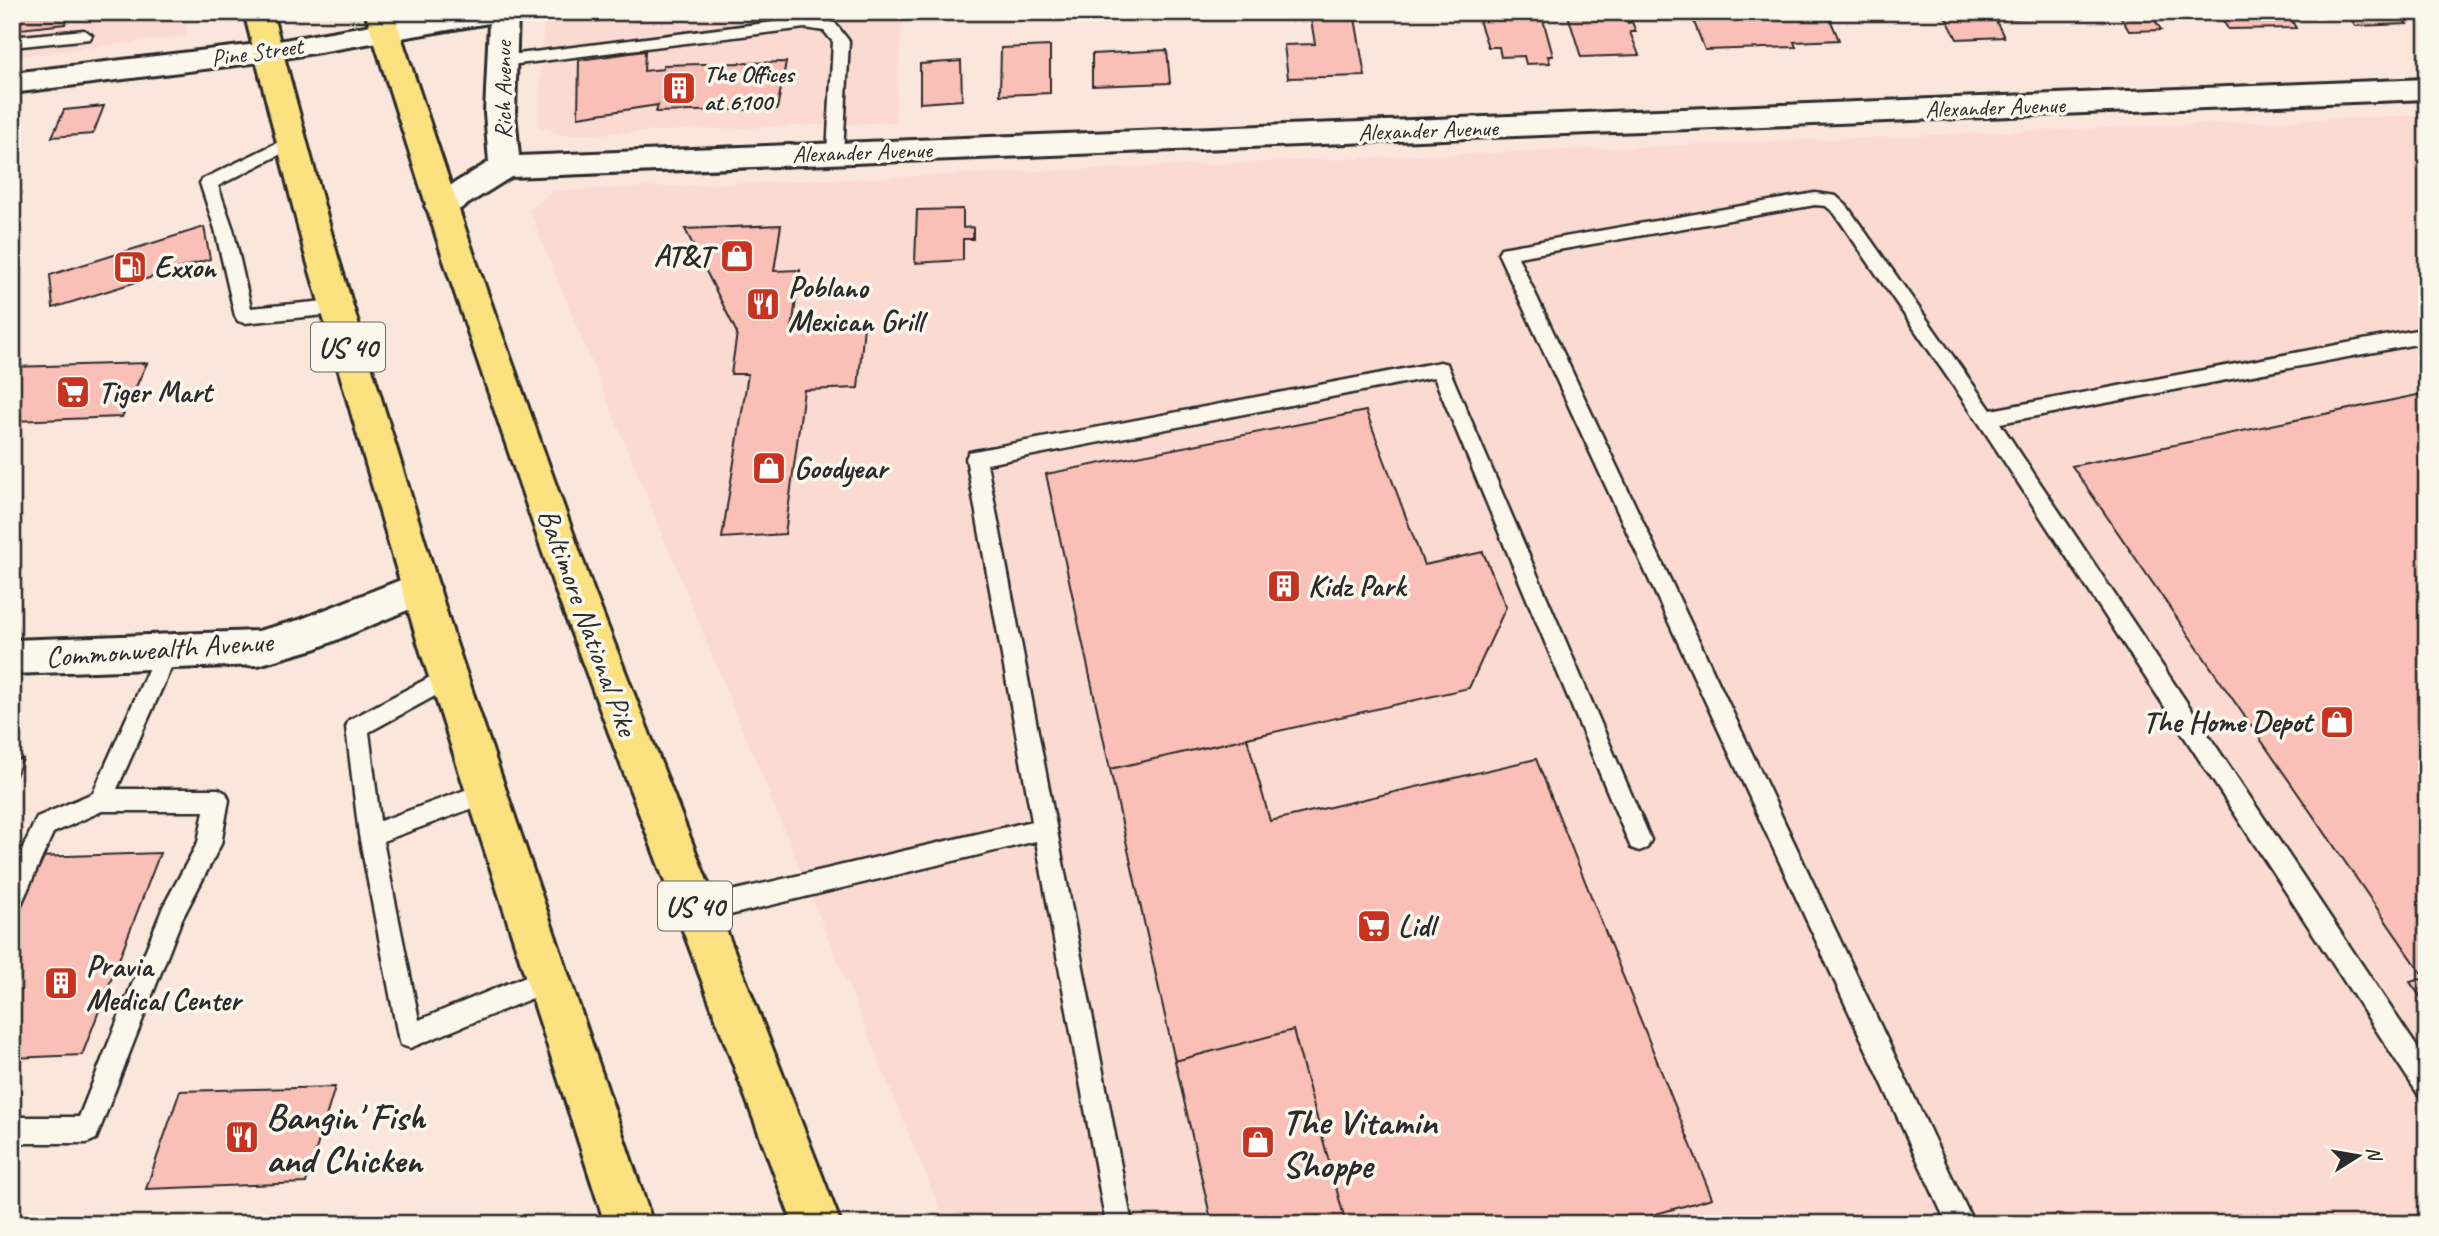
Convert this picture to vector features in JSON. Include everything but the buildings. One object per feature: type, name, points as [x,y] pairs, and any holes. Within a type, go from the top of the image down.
[{"type":"main road","name":"US 40","points":[[257,12],[336,307],[421,588],[629,1224]]},
{"type":"main road","name":"Baltimore National Pike","points":[[382,22],[441,206],[574,589],[817,1224]]},
{"type":"street","name":"Pine Street","points":[[12,83],[267,52],[382,22],[502,12]]},
{"type":"street","name":"Rich Avenue","points":[[502,12],[500,113],[505,167]]},
{"type":"street","name":"Alexander Avenue","points":[[441,206],[505,167],[2427,89]]},
{"type":"street","name":"Commonwealth Avenue","points":[[12,657],[258,648],[303,636],[421,588]]},
{"type":"lane","points":[[502,61],[805,23],[829,27],[841,41],[835,153]]},
{"type":"lane","points":[[12,42],[85,35]]},
{"type":"lane","points":[[291,142],[209,183],[224,229],[244,316],[336,307]]},
{"type":"lane","points":[[1961,1224],[1507,253],[1815,199],[1830,200],[1840,210],[1986,418],[2427,1085]]},
{"type":"lane","points":[[1986,418],[2427,335]]},
{"type":"lane","points":[[1119,1224],[976,457],[1440,369],[1639,840]]},
{"type":"lane","points":[[101,800],[167,652]]},
{"type":"lane","points":[[449,677],[357,727],[370,835],[411,1036],[548,979]]},
{"type":"lane","points":[[370,835],[487,793]]},
{"type":"lane","points":[[12,898],[45,825],[101,800],[218,800],[209,844],[171,915],[87,1130],[12,1130]]},
{"type":"lane","points":[[697,911],[1047,828]]},
{"type":"shaded area","points":[[12,12],[190,12],[185,36],[12,57]]},
{"type":"shaded area","points":[[544,12],[979,12],[902,22],[895,122],[563,135],[538,126]]},
{"type":"shaded area","points":[[2427,115],[2427,1224],[946,1224],[529,210],[553,191]]},
{"type":"place","name":"The Offices at 6100","points":[[679,88]]},
{"type":"place","name":"AT&T","points":[[737,256]]},
{"type":"place","name":"Exxon","points":[[130,267]]},
{"type":"place","name":"Poblano Mexican Grill","points":[[763,304]]},
{"type":"place","name":"Tiger Mart","points":[[73,392]]},
{"type":"place","name":"Goodyear","points":[[769,468]]},
{"type":"place","name":"Kidz Park","points":[[1284,586]]},
{"type":"place","name":"The Home Depot","points":[[2337,722]]},
{"type":"place","name":"Lidl","points":[[1374,926]]},
{"type":"place","name":"Pravia Medical Center","points":[[61,983]]},
{"type":"place","name":"Bangin' Fish and Chicken","points":[[242,1137]]},
{"type":"place","name":"The Vitamin Shoppe","points":[[1258,1142]]}]
